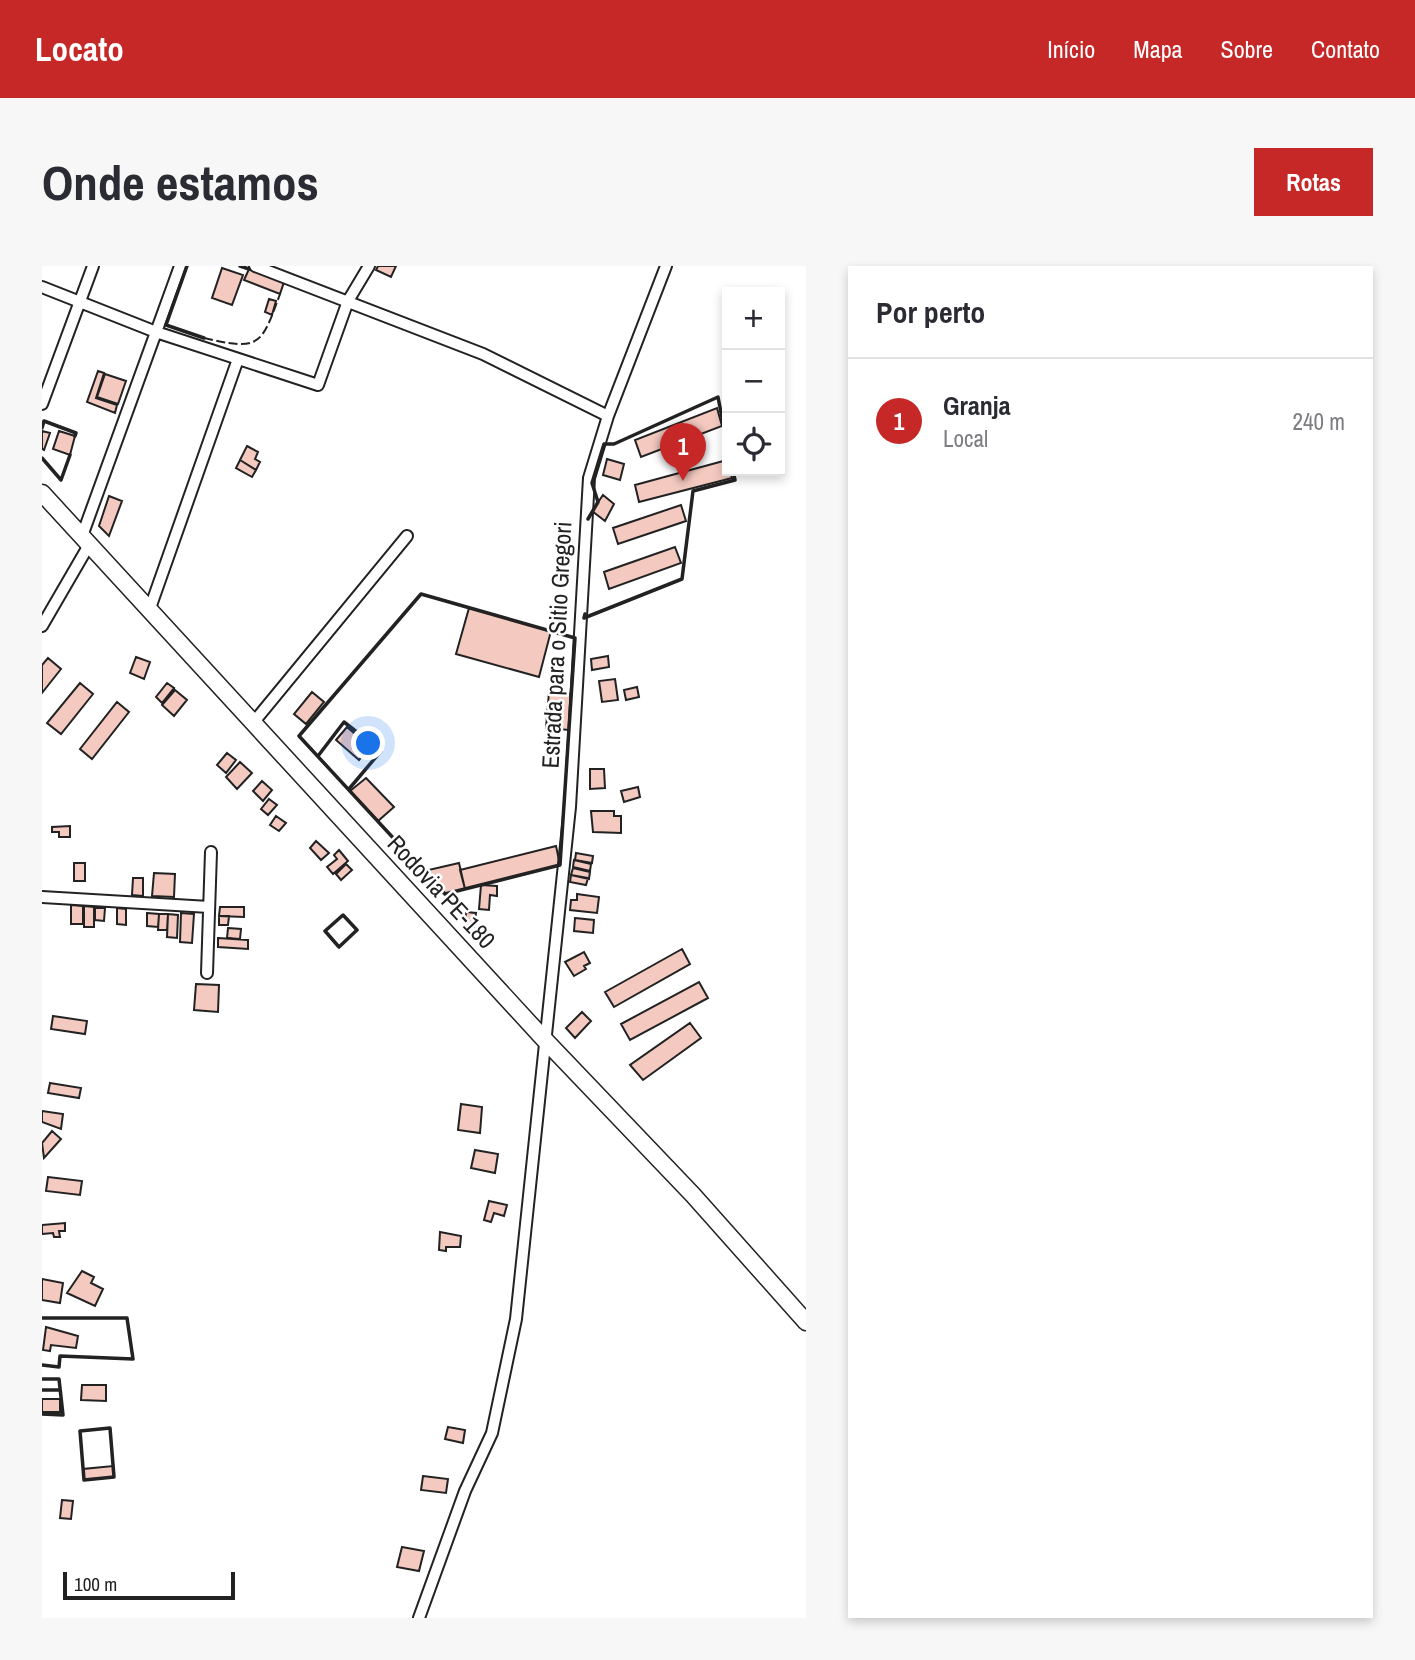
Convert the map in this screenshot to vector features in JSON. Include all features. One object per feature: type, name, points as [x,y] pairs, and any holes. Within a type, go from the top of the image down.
[{"type":"main road","name":"Rodovia PE-180","points":[[42,493],[543,1038],[693,1195],[806,1322]]},
{"type":"street","points":[[42,404],[93,266]]},
{"type":"street","points":[[42,626],[85,540],[180,266]]},
{"type":"street","points":[[255,266],[483,354],[608,416]]},
{"type":"street","points":[[42,287],[156,332],[318,385],[348,301],[369,266]]},
{"type":"street","name":"Estrada para o Sitio Gregori","points":[[419,1618],[498,1411],[516,1319],[543,1038],[570,807],[585,506],[592,466],[608,416],[666,266]]},
{"type":"street","points":[[149,611],[238,359]]},
{"type":"street","points":[[253,723],[407,536]]},
{"type":"street","points":[[207,972],[211,852]]},
{"type":"street","points":[[42,897],[209,908]]},
{"type":"building","points":[[378,266],[396,266],[391,277],[376,270]]},
{"type":"building","points":[[222,268],[243,275],[232,305],[212,298]]},
{"type":"building","points":[[249,269],[284,282],[280,294],[244,280]]},
{"type":"building","points":[[269,299],[276,301],[272,315],[265,312]]},
{"type":"building","points":[[98,371],[104,373],[96,398],[117,405],[115,413],[87,402]]},
{"type":"building","points":[[105,374],[126,381],[118,404],[97,397]]},
{"type":"building","points":[[717,408],[722,426],[641,457],[635,440]]},
{"type":"building","points":[[42,431],[50,433],[44,450],[42,449]]},
{"type":"building","points":[[59,431],[75,436],[70,455],[53,449]]},
{"type":"building","points":[[247,446],[258,452],[255,459],[260,462],[256,470],[240,460]]},
{"type":"building","points":[[607,459],[624,464],[620,480],[603,475]]},
{"type":"building","points":[[240,460],[256,470],[252,477],[236,468]]},
{"type":"building","points":[[722,461],[722,476],[732,478],[639,502],[635,485]]},
{"type":"building","points":[[603,495],[614,504],[605,521],[592,511]]},
{"type":"building","points":[[109,496],[122,501],[109,536],[99,526]]},
{"type":"building","points":[[681,505],[686,521],[618,544],[613,528]]},
{"type":"building","points":[[675,547],[681,563],[609,589],[604,572]]},
{"type":"building","points":[[469,608],[551,631],[539,677],[456,654]]},
{"type":"building","points":[[608,656],[609,667],[592,670],[591,659]]},
{"type":"building","points":[[136,657],[150,662],[144,679],[130,673]]},
{"type":"building","points":[[48,658],[61,669],[42,693],[42,665]]},
{"type":"building","points":[[615,679],[618,700],[602,702],[599,681]]},
{"type":"building","points":[[80,683],[93,694],[61,734],[47,723]]},
{"type":"building","points":[[167,683],[174,688],[162,703],[156,697]]},
{"type":"building","points":[[637,687],[639,697],[626,700],[624,690]]},
{"type":"building","points":[[175,690],[187,700],[174,716],[162,705]]},
{"type":"building","points":[[312,692],[324,702],[306,724],[294,714]]},
{"type":"building","points":[[549,692],[571,694],[569,730],[546,728]]},
{"type":"building","points":[[117,702],[129,712],[92,759],[80,749]]},
{"type":"building","points":[[347,727],[370,747],[359,760],[336,740]]},
{"type":"building","points":[[227,753],[236,760],[226,773],[217,765]]},
{"type":"building","points":[[240,762],[252,773],[237,789],[226,777]]},
{"type":"building","points":[[590,769],[604,769],[605,788],[590,789]]},
{"type":"building","points":[[366,778],[394,807],[378,821],[350,791]]},
{"type":"building","points":[[262,781],[272,790],[263,801],[253,791]]},
{"type":"building","points":[[638,787],[640,797],[624,802],[621,791]]},
{"type":"building","points":[[269,799],[277,805],[268,815],[261,809]]},
{"type":"building","points":[[591,811],[614,811],[614,816],[621,816],[621,833],[593,832]]},
{"type":"building","points":[[276,816],[286,823],[279,831],[270,825]]},
{"type":"building","points":[[70,826],[70,837],[59,837],[59,832],[52,832],[52,827]]},
{"type":"building","points":[[316,841],[329,853],[321,860],[310,848]]},
{"type":"building","points":[[556,846],[560,865],[465,889],[460,870]]},
{"type":"building","points":[[339,850],[348,861],[333,874],[327,867],[337,859],[334,855]]},
{"type":"building","points":[[576,853],[593,856],[592,863],[575,860]]},
{"type":"building","points":[[574,860],[591,864],[590,871],[573,867]]},
{"type":"building","points":[[74,863],[85,863],[85,881],[74,881]]},
{"type":"building","points":[[459,863],[465,889],[445,894],[424,871]]},
{"type":"building","points":[[346,864],[352,870],[341,880],[336,874]]},
{"type":"building","points":[[573,868],[590,872],[589,879],[571,875]]},
{"type":"building","points":[[154,873],[175,874],[174,897],[152,896]]},
{"type":"building","points":[[571,875],[588,878],[586,885],[570,882]]},
{"type":"building","points":[[133,878],[143,878],[143,896],[132,895]]},
{"type":"building","points":[[481,885],[497,886],[497,896],[490,895],[489,910],[479,909]]},
{"type":"building","points":[[577,894],[599,897],[597,913],[570,910],[571,900],[577,900]]},
{"type":"building","points":[[71,905],[83,906],[83,924],[71,924]]},
{"type":"building","points":[[84,906],[94,907],[94,927],[84,927]]},
{"type":"building","points":[[220,907],[244,907],[244,917],[219,916]]},
{"type":"building","points":[[95,908],[105,908],[104,921],[95,920]]},
{"type":"building","points":[[117,908],[126,909],[126,925],[117,924]]},
{"type":"building","points":[[466,912],[476,913],[474,927],[465,926]]},
{"type":"building","points":[[147,913],[159,914],[158,927],[147,926]]},
{"type":"building","points":[[181,913],[194,914],[192,943],[180,942]]},
{"type":"building","points":[[159,914],[168,914],[167,930],[158,930]]},
{"type":"building","points":[[168,914],[178,915],[177,938],[167,937]]},
{"type":"building","points":[[219,916],[229,916],[228,925],[219,925]]},
{"type":"building","points":[[575,918],[594,920],[593,933],[574,931]]},
{"type":"building","points":[[228,928],[241,929],[240,939],[227,938]]},
{"type":"building","points":[[218,938],[248,940],[248,949],[218,947]]},
{"type":"building","points":[[682,949],[690,964],[614,1007],[605,992]]},
{"type":"building","points":[[584,952],[590,963],[584,966],[586,969],[574,976],[565,962]]},
{"type":"building","points":[[699,982],[708,998],[630,1040],[621,1024]]},
{"type":"building","points":[[196,984],[219,985],[218,1012],[194,1010]]},
{"type":"building","points":[[582,1012],[591,1021],[575,1038],[566,1028]]},
{"type":"building","points":[[53,1016],[87,1021],[85,1034],[51,1029]]},
{"type":"building","points":[[690,1023],[701,1038],[643,1080],[630,1065]]},
{"type":"building","points":[[50,1083],[81,1088],[79,1098],[48,1093]]},
{"type":"building","points":[[461,1104],[482,1107],[480,1133],[458,1130]]},
{"type":"building","points":[[42,1111],[63,1114],[61,1129],[42,1122]]},
{"type":"building","points":[[52,1131],[61,1139],[44,1158],[42,1143]]},
{"type":"building","points":[[475,1150],[498,1154],[495,1173],[471,1168]]},
{"type":"building","points":[[48,1177],[82,1181],[80,1195],[46,1191]]},
{"type":"building","points":[[489,1201],[507,1205],[504,1216],[494,1213],[491,1222],[484,1220]]},
{"type":"building","points":[[65,1223],[65,1231],[59,1231],[60,1237],[54,1237],[53,1233],[42,1234],[42,1225]]},
{"type":"building","points":[[440,1232],[461,1236],[460,1247],[439,1250]]},
{"type":"building","points":[[82,1271],[94,1277],[91,1283],[103,1289],[95,1306],[67,1293]]},
{"type":"building","points":[[42,1279],[63,1283],[60,1303],[42,1300]]},
{"type":"building","points":[[46,1327],[78,1336],[76,1348],[51,1345],[50,1351],[43,1350]]},
{"type":"building","points":[[82,1385],[106,1385],[106,1401],[81,1400]]},
{"type":"building","points":[[42,1399],[60,1399],[60,1412],[42,1412]]},
{"type":"building","points":[[448,1427],[465,1430],[463,1443],[445,1439]]},
{"type":"building","points":[[113,1466],[114,1477],[84,1480],[83,1469]]},
{"type":"building","points":[[423,1476],[448,1479],[446,1493],[421,1490]]},
{"type":"building","points":[[62,1500],[73,1501],[71,1519],[60,1518]]},
{"type":"building","points":[[402,1547],[424,1551],[419,1571],[397,1567]]},
{"type":"fence","points":[[204,338],[237,344],[248,344],[256,340],[268,325],[280,294]]},
{"type":"wall","points":[[187,266],[166,325],[204,338]]},
{"type":"wall","points":[[240,266],[249,269]]},
{"type":"wall","points":[[588,519],[598,502],[592,483],[604,444],[614,444],[718,397],[722,417]]},
{"type":"wall","points":[[42,428],[44,421],[76,433],[75,436]]},
{"type":"wall","points":[[42,458],[61,480],[70,455]]},
{"type":"wall","points":[[585,614],[584,618],[682,579],[693,491],[735,480],[734,476]]},
{"type":"wall","points":[[421,594],[575,638],[560,865],[445,894],[299,736],[421,594]]},
{"type":"wall","points":[[318,756],[344,722],[381,751],[349,789]]},
{"type":"wall","points":[[343,915],[357,930],[339,947],[325,931],[343,915]]},
{"type":"wall","points":[[42,1318],[127,1318],[133,1359],[60,1356],[59,1367],[42,1365]]},
{"type":"wall","points":[[42,1379],[59,1379],[63,1415],[42,1414]]},
{"type":"wall","points":[[42,1390],[60,1390]]},
{"type":"wall","points":[[110,1428],[114,1477],[84,1480],[80,1431],[110,1428]]},
{"type":"place","name":"Granja","points":[[683,481]]}]
